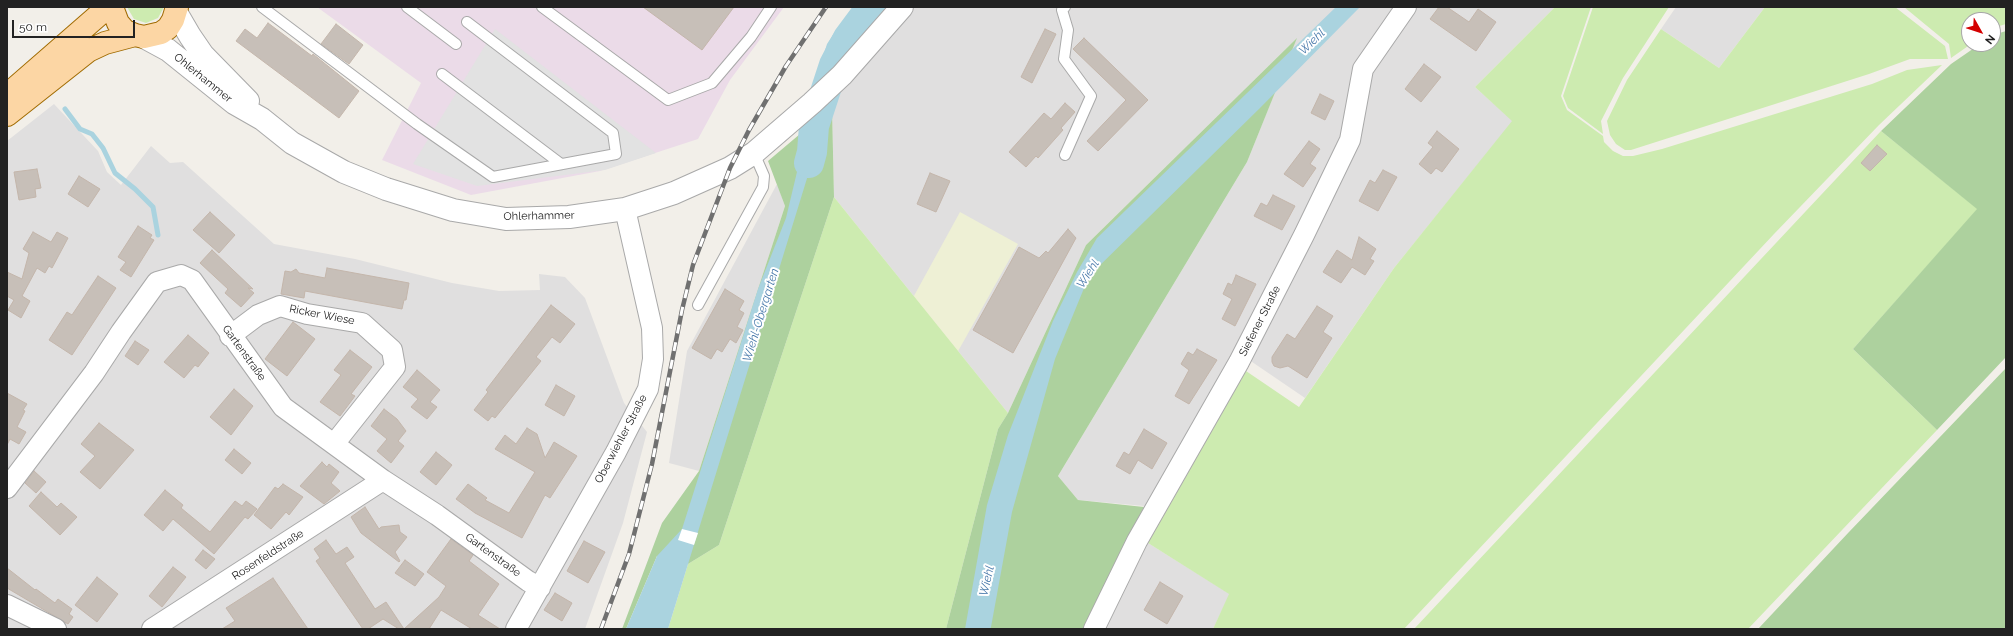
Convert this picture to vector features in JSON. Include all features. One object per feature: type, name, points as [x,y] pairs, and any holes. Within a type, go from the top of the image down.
[{"type":"main road","points":[[7,95],[108,7]]},
{"type":"main road","points":[[112,7],[118,23],[125,31],[139,36]]},
{"type":"main road","points":[[7,115],[88,51],[105,43],[139,36],[152,36],[168,28],[177,10]]},
{"type":"street","name":"Ohlerhammer","points":[[139,36],[168,50],[234,103],[262,119],[292,143],[344,172],[386,190],[453,210],[506,219],[569,217],[625,209],[681,190],[730,168],[754,153],[842,75],[902,7]]},
{"type":"street","name":"Siefener Straße","points":[[1094,629],[1137,541],[1239,362],[1304,235],[1350,140],[1363,69],[1406,7]]},
{"type":"street","name":"Ohlerhammer","points":[[177,10],[190,36],[203,55],[243,93],[262,119]]},
{"type":"street","name":"Oberwiehler Straße","points":[[516,629],[627,431],[648,389],[653,359],[652,328],[625,209]]},
{"type":"street","name":"Gartenstraße","points":[[7,488],[94,373],[157,282],[182,275],[192,280],[230,336],[283,407],[383,480],[437,515],[528,581],[540,588]]},
{"type":"street","name":"Ricker Wiese","points":[[230,336],[258,314],[280,306],[308,314],[362,323],[392,350],[395,367],[334,444]]},
{"type":"street","name":"Rosenfeldstraße","points":[[152,629],[383,480]]},
{"type":"street","points":[[7,605],[56,629]]},
{"type":"lane","points":[[262,7],[418,124],[494,177],[616,154],[613,133],[467,22]]},
{"type":"lane","points":[[407,7],[456,44]]},
{"type":"lane","points":[[542,7],[668,100],[712,83],[750,37],[771,7]]},
{"type":"lane","points":[[1065,7],[1062,10],[1068,30],[1064,58],[1091,96],[1065,155]]},
{"type":"lane","points":[[442,74],[561,164]]},
{"type":"lane","points":[[698,305],[763,188],[764,176],[754,153]]},
{"type":"shaded area","points":[[317,7],[784,7],[730,80],[698,139],[600,171],[471,195],[382,160],[421,83]]},
{"type":"shaded area","points":[[885,7],[1555,7],[1475,87],[1513,121],[1394,268],[1305,398],[1236,351],[1135,539],[1148,543],[1230,594],[1213,629],[1086,629],[1144,506],[1078,500],[1058,476],[1247,162],[1296,39],[1086,245],[1008,413],[834,197],[832,107],[848,49]]},
{"type":"shaded area","points":[[1676,7],[1765,7],[1719,68],[1661,29]]},
{"type":"shaded area","points":[[495,29],[656,153],[605,170],[477,186],[413,164]]},
{"type":"shaded area","points":[[54,104],[98,151],[107,172],[121,185],[151,146],[170,163],[183,162],[274,244],[355,259],[452,283],[499,291],[540,290],[539,274],[565,277],[585,298],[624,403],[647,432],[623,523],[585,629],[7,629],[7,141]]},
{"type":"shaded area","points":[[777,184],[785,206],[699,471],[669,463],[687,351]]},
{"type":"green space","points":[[127,7],[164,7],[158,18],[146,23],[134,19]]},
{"type":"green space","points":[[1555,7],[1591,7],[1561,96],[1567,110],[1603,136],[1604,142],[1613,151],[1623,156],[1633,156],[1662,149],[1872,84],[1907,70],[1942,65],[1879,125],[1774,234],[1404,629],[1213,629],[1229,594],[1148,543],[1246,371],[1299,407],[1394,268],[1512,121],[1475,87]]},
{"type":"green space","points":[[1593,7],[1669,7],[1623,78],[1601,121],[1603,134],[1568,108],[1563,96]]},
{"type":"green space","points":[[1765,7],[1895,7],[1945,46],[1948,59],[1910,59],[1869,74],[1631,150],[1625,150],[1616,144],[1610,135],[1607,121],[1627,80],[1661,29],[1719,68]]},
{"type":"green space","points":[[1904,7],[2006,7],[2006,24],[2001,26],[2001,12],[1961,12],[1961,51],[1951,58],[1949,44]]},
{"type":"green space","points":[[2006,31],[2006,357],[1937,430],[1853,349],[1977,209],[1881,131],[1951,64],[1968,52],[2001,52],[2001,33]]},
{"type":"green space","points":[[1297,38],[1247,162],[1058,476],[1078,500],[1144,507],[1086,629],[946,629],[998,429],[1008,413],[1086,245]]},
{"type":"green space","points":[[832,107],[834,197],[719,545],[688,564],[657,556],[626,629],[622,629],[662,523],[699,471],[785,206],[768,161]]},
{"type":"green space","points":[[1881,131],[1978,209],[1853,349],[1937,430],[1748,629],[1414,629]]},
{"type":"green space","points":[[834,197],[1008,413],[998,429],[946,629],[668,629],[688,564],[719,545]]},
{"type":"green space","points":[[960,212],[1018,244],[938,387],[881,356]]},
{"type":"green space","points":[[2006,368],[2006,629],[1758,629],[1849,532]]},
{"type":"water","points":[[854,7],[883,7],[848,49],[820,78],[822,60],[827,44]]},
{"type":"water","name":"Wiehl","points":[[1336,7],[1360,7],[1259,109],[1089,276],[1055,359],[1012,512],[991,627],[990,629],[965,629],[987,505],[1008,435],[1053,321],[1077,272],[1097,238]]},
{"type":"water","points":[[832,107],[821,133],[668,629],[626,629],[657,556],[682,529],[758,289],[786,218],[807,130]]},
{"type":"pier","points":[[848,49],[832,107],[807,130],[820,78]]},
{"type":"pier","points":[[682,529],[698,533],[694,545],[678,540]]},
{"type":"building","points":[[643,7],[734,7],[702,50]]},
{"type":"building","points":[[1439,7],[1447,7],[1469,22],[1478,9],[1496,22],[1476,51],[1430,19]]},
{"type":"building","points":[[268,23],[312,56],[313,54],[359,91],[339,118],[236,41],[245,29],[257,38]]},
{"type":"building","points":[[336,24],[363,45],[349,64],[321,44]]},
{"type":"building","points":[[1045,29],[1056,34],[1032,83],[1021,77]]},
{"type":"building","points":[[1084,38],[1148,100],[1098,151],[1087,141],[1126,100],[1073,49]]},
{"type":"building","points":[[1424,64],[1441,77],[1421,102],[1405,89]]},
{"type":"building","points":[[1320,94],[1334,101],[1325,120],[1311,113]]},
{"type":"building","points":[[1065,103],[1075,112],[1061,128],[1063,130],[1038,158],[1036,156],[1026,167],[1009,152],[1044,113],[1051,119]]},
{"type":"building","points":[[1437,131],[1459,149],[1442,172],[1436,168],[1431,174],[1419,164],[1433,147],[1428,143]]},
{"type":"building","points":[[1309,141],[1320,149],[1310,164],[1316,168],[1303,187],[1284,174]]},
{"type":"building","points":[[1877,145],[1887,154],[1870,171],[1861,163]]},
{"type":"building","points":[[37,169],[41,188],[35,189],[36,197],[19,200],[14,172]]},
{"type":"building","points":[[1383,170],[1397,177],[1378,211],[1359,201],[1370,180],[1375,183]]},
{"type":"building","points":[[930,173],[950,181],[936,212],[917,204]]},
{"type":"building","points":[[79,176],[100,189],[88,207],[68,194]]},
{"type":"building","points":[[1273,195],[1295,206],[1282,230],[1254,216],[1261,203],[1267,206]]},
{"type":"building","points":[[210,212],[235,235],[219,253],[193,230]]},
{"type":"building","points":[[138,226],[152,235],[150,238],[154,240],[131,277],[120,270],[126,262],[118,257]]},
{"type":"building","points":[[1068,229],[1076,238],[1013,353],[973,330],[1019,247],[1039,258],[1046,251],[1048,253]]},
{"type":"building","points":[[33,232],[51,242],[57,232],[68,238],[52,268],[49,266],[45,273],[37,268],[22,296],[30,301],[21,318],[8,310],[14,300],[7,296],[7,272],[22,279],[29,253],[23,249]]},
{"type":"building","points":[[1359,237],[1376,249],[1370,259],[1374,261],[1365,275],[1352,267],[1341,283],[1323,272],[1337,250],[1352,260]]},
{"type":"building","points":[[212,250],[253,289],[248,288],[254,293],[241,307],[225,293],[228,289],[200,263]]},
{"type":"building","points":[[327,268],[409,283],[406,300],[404,300],[402,309],[305,291],[304,298],[281,294],[285,271],[291,272],[296,269],[299,273],[325,278]]},
{"type":"building","points":[[1236,275],[1256,284],[1235,326],[1222,319],[1232,299],[1223,294],[1228,283],[1232,285]]},
{"type":"building","points":[[98,276],[116,288],[72,355],[49,340],[67,312],[72,315]]},
{"type":"building","points":[[725,289],[744,301],[739,310],[744,313],[737,327],[743,330],[736,343],[730,339],[722,352],[717,349],[711,359],[692,348]]},
{"type":"building","points":[[551,305],[575,324],[560,343],[552,337],[536,357],[541,361],[495,418],[492,416],[488,421],[474,410],[488,392],[486,390]]},
{"type":"building","points":[[1317,306],[1333,316],[1323,332],[1332,338],[1307,378],[1288,366],[1280,368],[1274,366],[1272,357],[1287,334],[1295,339]]},
{"type":"building","points":[[293,322],[315,339],[287,376],[265,359]]},
{"type":"building","points":[[188,335],[209,353],[198,367],[195,365],[184,378],[164,362]]},
{"type":"building","points":[[135,341],[149,350],[138,365],[125,356]]},
{"type":"building","points":[[1197,349],[1217,360],[1189,404],[1175,396],[1189,370],[1181,364],[1188,352],[1193,355]]},
{"type":"building","points":[[350,350],[372,367],[351,394],[355,396],[340,416],[320,402],[341,375],[334,370]]},
{"type":"building","points":[[417,370],[440,390],[430,402],[437,407],[427,419],[411,407],[418,399],[403,387]]},
{"type":"building","points":[[556,385],[575,396],[564,416],[545,405]]},
{"type":"building","points":[[234,389],[253,406],[231,435],[210,417]]},
{"type":"building","points":[[7,393],[27,404],[23,410],[25,411],[17,427],[26,432],[19,444],[10,439],[7,445]]},
{"type":"building","points":[[384,409],[397,419],[406,431],[398,441],[404,446],[391,463],[377,451],[387,439],[371,426]]},
{"type":"building","points":[[99,423],[134,450],[100,489],[80,472],[95,456],[81,444]]},
{"type":"building","points":[[527,428],[537,434],[545,458],[554,442],[577,456],[550,498],[545,495],[522,538],[475,513],[456,499],[468,484],[487,498],[485,500],[509,513],[535,472],[495,449],[505,435],[516,444]]},
{"type":"building","points":[[1144,429],[1167,443],[1152,469],[1138,460],[1130,474],[1116,466],[1124,452],[1129,455]]},
{"type":"building","points":[[234,449],[251,463],[242,474],[225,460]]},
{"type":"building","points":[[436,452],[452,465],[436,485],[420,472]]},
{"type":"building","points":[[322,462],[327,467],[329,464],[339,472],[331,483],[340,491],[324,504],[300,486]]},
{"type":"building","points":[[34,471],[46,482],[36,493],[25,483]]},
{"type":"building","points":[[283,484],[303,497],[289,515],[286,512],[271,529],[254,515],[275,487],[278,489]]},
{"type":"building","points":[[165,490],[183,505],[181,508],[210,532],[235,501],[242,506],[246,501],[257,509],[248,519],[245,517],[214,554],[173,519],[163,531],[144,515]]},
{"type":"building","points":[[41,492],[57,507],[61,503],[77,517],[60,535],[29,506]]},
{"type":"building","points":[[365,507],[379,529],[381,527],[399,525],[400,532],[407,537],[395,552],[400,561],[399,562],[361,533],[351,517]]},
{"type":"building","points":[[451,539],[473,555],[469,561],[499,584],[478,615],[500,629],[472,629],[441,610],[429,629],[404,629],[439,597],[446,586],[427,572]]},
{"type":"building","points":[[326,540],[336,554],[347,547],[354,557],[345,563],[375,609],[386,602],[404,629],[399,629],[383,619],[368,629],[363,629],[316,561],[320,558],[314,549]]},
{"type":"building","points":[[584,541],[605,552],[588,583],[567,571]]},
{"type":"building","points":[[203,550],[215,559],[206,569],[195,560]]},
{"type":"building","points":[[405,560],[424,574],[415,586],[395,573]]},
{"type":"building","points":[[173,567],[186,577],[162,607],[149,596]]},
{"type":"building","points":[[7,568],[35,590],[36,589],[55,603],[58,599],[72,609],[69,614],[73,617],[68,624],[7,588]]},
{"type":"building","points":[[97,577],[118,594],[97,622],[75,605]]},
{"type":"building","points":[[273,578],[308,629],[222,629],[235,621],[226,608]]},
{"type":"building","points":[[1160,582],[1183,596],[1167,624],[1144,610]]},
{"type":"building","points":[[555,593],[572,603],[562,621],[544,610]]},
{"type":"waterway","name":"Wiehl-Obergarten","points":[[809,163],[812,152],[814,126],[834,65],[848,38],[871,7]]},
{"type":"waterway","points":[[65,109],[80,129],[92,134],[103,148],[115,173],[135,189],[153,207],[158,235]]},
{"type":"railway","points":[[601,629],[629,554],[652,464],[682,310],[693,265],[730,168],[749,130],[786,66],[826,7]]}]
